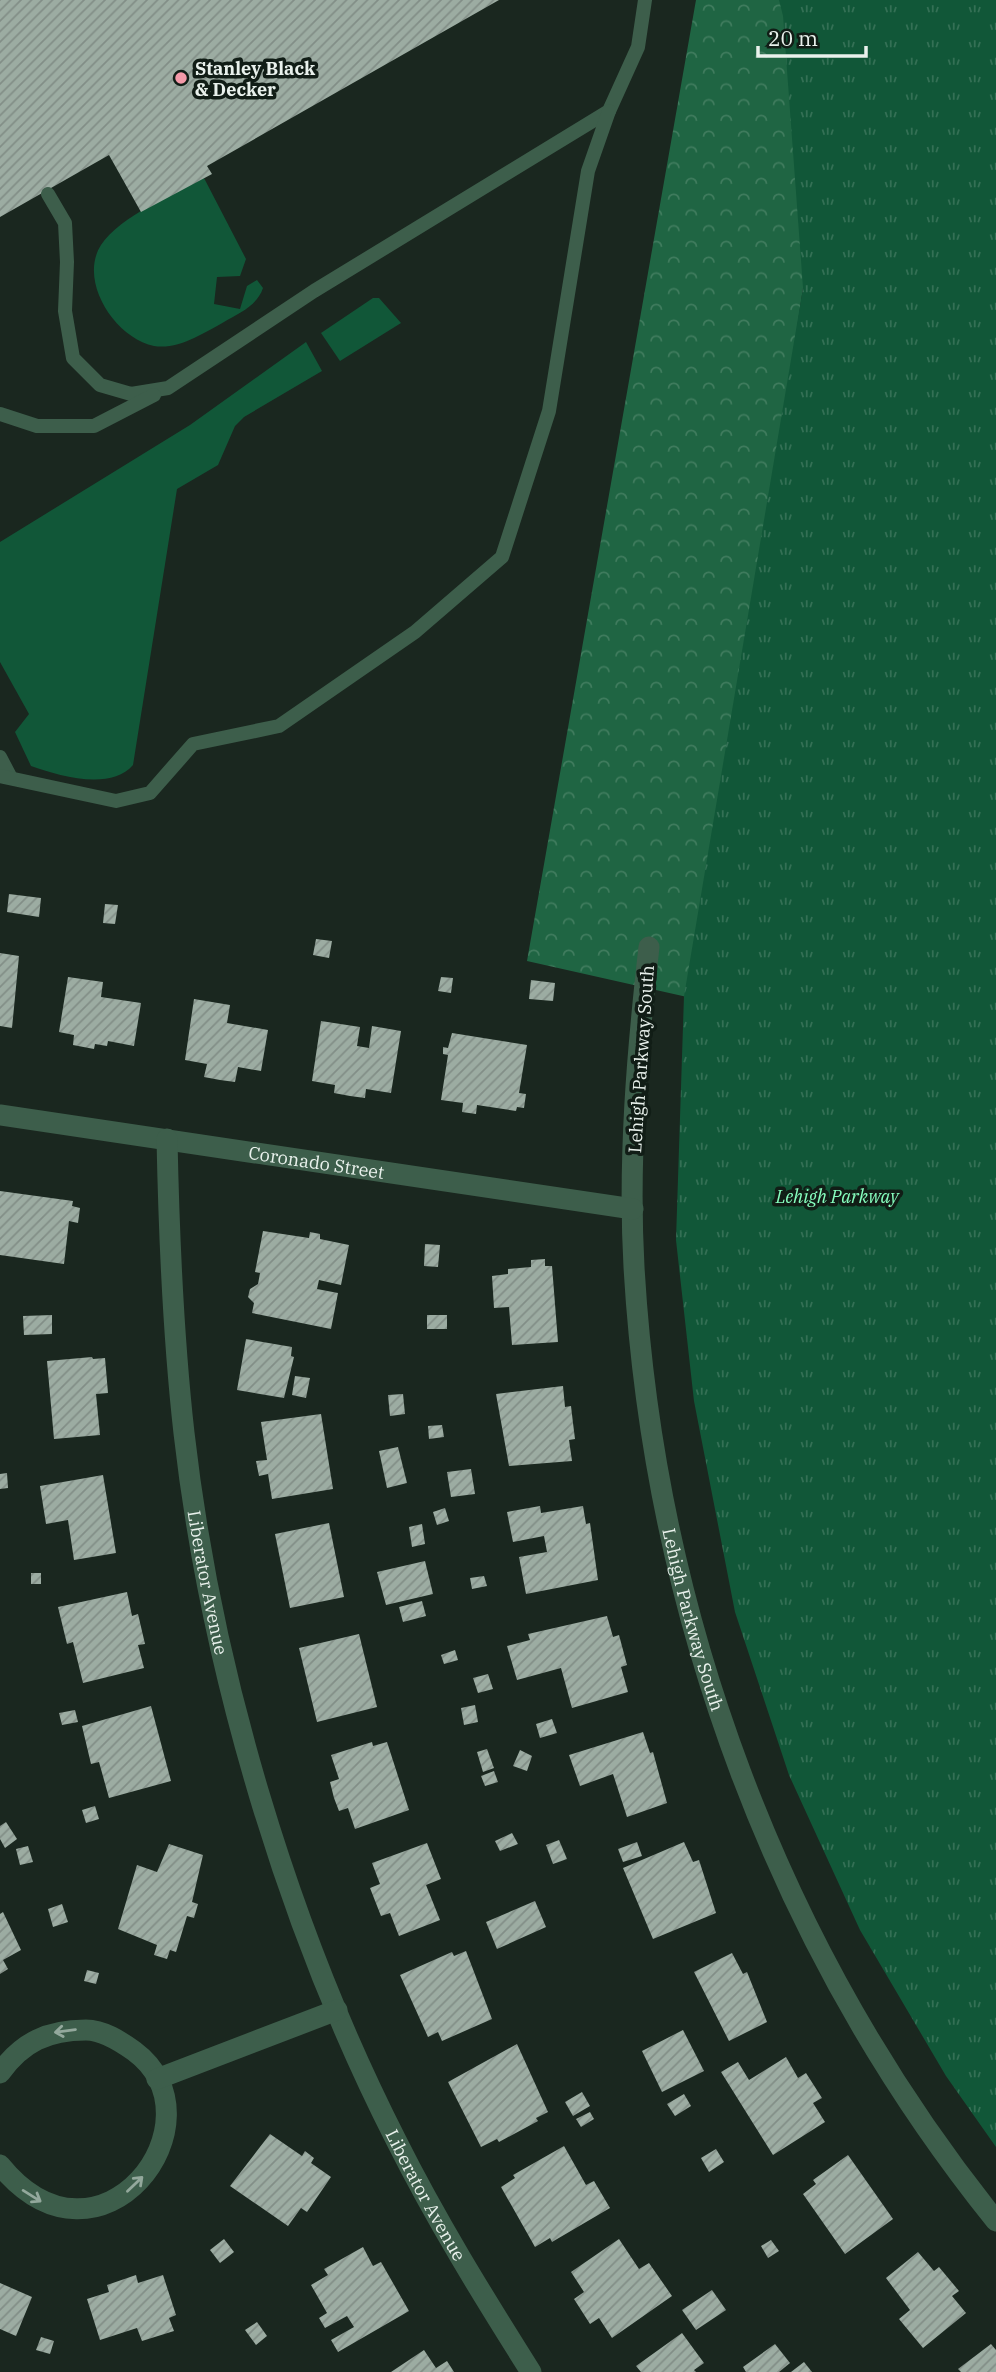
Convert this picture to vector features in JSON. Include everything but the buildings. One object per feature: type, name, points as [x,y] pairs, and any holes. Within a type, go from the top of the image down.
[{"type":"street","name":"Lehigh Parkway South","points":[[649,947],[638,1041],[633,1209],[644,1381],[662,1495],[687,1607],[720,1718],[756,1816],[799,1911],[847,2004],[902,2093],[996,2221]]},
{"type":"street","name":"Coronado Street","points":[[0,1115],[633,1209]]},
{"type":"street","name":"Liberator Avenue","points":[[167,1139],[171,1288],[184,1436],[208,1583],[241,1728],[262,1800],[309,1940],[337,2010],[396,2140],[464,2266],[531,2372]]},
{"type":"street","points":[[157,2079],[337,2010]]},
{"type":"street","points":[[0,2073],[13,2056],[35,2039],[63,2030],[91,2030],[118,2039],[141,2056],[157,2079],[165,2109],[163,2139],[151,2168],[131,2190],[104,2205],[74,2209],[43,2203],[18,2187],[0,2165]]},
{"type":"lane","points":[[0,758],[6,777],[116,800],[150,793],[193,744],[279,726],[415,632],[502,557],[549,411],[587,171],[609,111],[638,47],[645,0]]},
{"type":"lane","points":[[0,414],[37,426],[94,426],[168,388],[314,291],[609,111]]},
{"type":"lane","points":[[48,194],[65,223],[65,312],[73,358],[100,385],[131,394],[168,388]]},
{"type":"green space","points":[[696,0],[996,0],[996,398],[803,288],[696,999],[527,961]]},
{"type":"green space","name":"Lehigh Parkway","points":[[779,0],[996,0],[996,2147],[946,2076],[860,1930],[789,1775],[735,1612],[694,1401],[676,1240],[684,996],[803,288],[783,16]]},
{"type":"green space","points":[[204,178],[246,259],[240,276],[217,277],[214,304],[240,309],[247,286],[257,280],[263,288],[247,308],[208,331],[181,343],[154,346],[126,332],[104,306],[97,291],[95,259],[110,234],[134,215]]},
{"type":"green space","points":[[373,298],[379,298],[401,323],[340,361],[321,333]]},
{"type":"green space","points":[[306,342],[322,371],[244,417],[235,426],[218,465],[177,489],[133,765],[112,778],[98,779],[70,777],[31,766],[15,732],[29,714],[0,662],[0,542],[190,425]]},
{"type":"place","name":"Stanley Black & Decker","points":[[181,78]]}]
